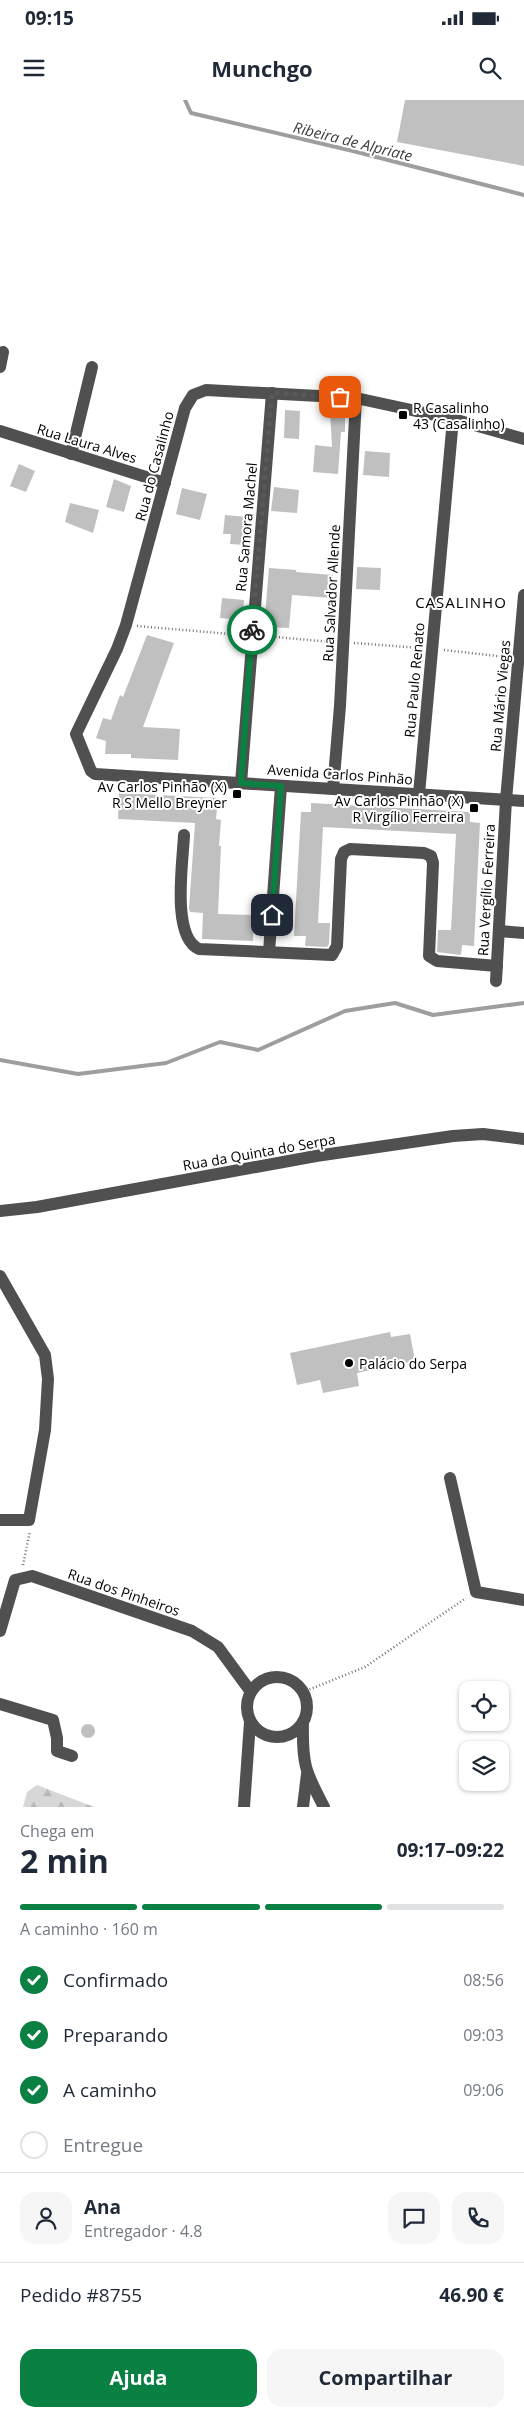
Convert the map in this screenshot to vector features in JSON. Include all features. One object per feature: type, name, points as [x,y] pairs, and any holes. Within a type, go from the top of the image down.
[{"type":"street","points":[[0,367],[3,352]]},
{"type":"street","points":[[71,454],[92,367]]},
{"type":"street","name":"Rua do Casalinho","points":[[95,774],[91,771],[76,737],[76,731],[117,650],[126,625],[184,408],[193,395],[206,390],[356,398],[453,419],[524,439]]},
{"type":"street","name":"Rua Samora Machel","points":[[241,783],[251,635],[272,393]]},
{"type":"street","name":"Rua Salvador Allende","points":[[333,789],[356,398]]},
{"type":"street","name":"Rua Paulo Renato","points":[[419,794],[453,419]]},
{"type":"street","name":"Rua Laura Alves","points":[[0,431],[165,483]]},
{"type":"street","name":"Rua Mário Viegas","points":[[506,800],[524,594]]},
{"type":"street","name":"Avenida Carlos Pinhão","points":[[95,774],[524,801]]},
{"type":"street","points":[[270,952],[281,786]]},
{"type":"street","name":"Rua Vergílio Ferreira","points":[[496,981],[506,800]]},
{"type":"street","points":[[184,835],[181,910],[190,942],[200,949],[329,956],[337,946],[341,859],[347,850],[415,853],[428,854],[433,863],[429,956],[437,962],[497,966]]},
{"type":"street","points":[[500,931],[524,933]]},
{"type":"street","name":"Rua da Quinta do Serpa","points":[[0,1211],[38,1207],[316,1156],[453,1136],[483,1134],[524,1140]]},
{"type":"street","points":[[0,1276],[46,1355],[48,1380],[45,1430],[29,1520],[0,1520]]},
{"type":"street","points":[[450,1478],[476,1592],[524,1600]]},
{"type":"street","name":"Rua dos Pinheiros","points":[[19,1579],[32,1576],[192,1631],[218,1647],[251,1692]]},
{"type":"street","points":[[0,1631],[16,1580],[19,1579]]},
{"type":"street","points":[[244,1807],[250,1722],[247,1712],[247,1701],[251,1692],[258,1684],[267,1678],[277,1677],[287,1679],[296,1684],[303,1692],[306,1712],[303,1722],[302,1754],[307,1774],[324,1807]]},
{"type":"street","points":[[0,1704],[53,1720],[57,1738],[56,1751],[72,1756]]},
{"type":"street","points":[[250,1722],[257,1730],[273,1737],[290,1734],[303,1722]]},
{"type":"street","points":[[302,1807],[307,1774]]},
{"type":"path","points":[[126,625],[432,649],[518,658]]},
{"type":"path","points":[[19,1579],[30,1538],[29,1520]]},
{"type":"path","points":[[303,1692],[365,1667],[476,1592]]},
{"type":"green space","points":[[37,1785],[94,1807],[23,1807],[27,1792]]},
{"type":"building","points":[[405,100],[524,100],[524,166],[397,142]]},
{"type":"building","points":[[285,410],[300,411],[299,439],[284,438]]},
{"type":"building","points":[[345,410],[345,432],[341,432],[338,474],[313,472],[315,445],[332,447],[330,411]]},
{"type":"building","points":[[365,451],[390,453],[389,477],[363,475]]},
{"type":"building","points":[[19,464],[35,471],[26,492],[10,486]]},
{"type":"building","points":[[114,479],[131,486],[124,512],[106,507]]},
{"type":"building","points":[[274,487],[299,490],[297,513],[271,511]]},
{"type":"building","points":[[182,488],[207,494],[200,520],[176,514]]},
{"type":"building","points":[[70,503],[99,510],[93,533],[65,522]]},
{"type":"building","points":[[225,515],[248,517],[245,545],[230,544],[231,534],[223,534]]},
{"type":"building","points":[[357,567],[381,568],[380,590],[356,589]]},
{"type":"building","points":[[269,568],[333,575],[332,598],[292,595],[289,628],[264,627]]},
{"type":"building","points":[[222,598],[244,600],[242,620],[220,618]]},
{"type":"building","points":[[147,635],[174,643],[143,727],[180,729],[178,760],[131,758],[131,754],[105,754],[106,741],[96,738],[103,718],[111,720],[120,695],[123,697]]},
{"type":"building","points":[[119,793],[218,798],[216,819],[221,820],[219,846],[221,846],[218,914],[254,915],[253,941],[202,939],[203,913],[190,912],[189,908],[195,823],[118,819]]},
{"type":"building","points":[[311,803],[470,812],[470,822],[480,823],[474,946],[462,945],[461,955],[437,952],[438,930],[451,930],[456,834],[323,827],[318,923],[330,923],[329,944],[327,947],[305,946],[306,936],[294,936],[301,812],[311,812]]},
{"type":"building","name":"Palácio do Serpa","points":[[390,1332],[391,1337],[410,1334],[415,1361],[357,1373],[359,1386],[323,1393],[320,1380],[297,1385],[290,1353]]},
{"type":"building","points":[[88,1724],[93,1726],[95,1731],[93,1736],[88,1738],[83,1736],[81,1731],[83,1726]]},
{"type":"waterway","name":"Ribeira de Alpriate","points":[[185,100],[191,113],[353,151],[524,195]]},
{"type":"waterway","points":[[0,1060],[78,1074],[166,1063],[220,1042],[258,1050],[345,1011],[395,1003],[433,1015],[524,1003]]},
{"type":"way so far","points":[[252,630],[272,393],[340,397]]},
{"type":"place","name":"R Casalinho 43 (Casalinho)","points":[[403,415]]},
{"type":"place","name":"Av Carlos Pinhão (X) R S Mello Breyner","points":[[237,794]]},
{"type":"place","name":"Av Carlos Pinhão (X) R Virgílio Ferreira","points":[[474,808]]},
{"type":"place","name":"Palácio do Serpa","points":[[349,1363]]},
{"type":"district","name":"CASALINHO","points":[[461,602]]},
{"type":"route","points":[[252,630],[241,783],[281,786],[272,915]]}]
